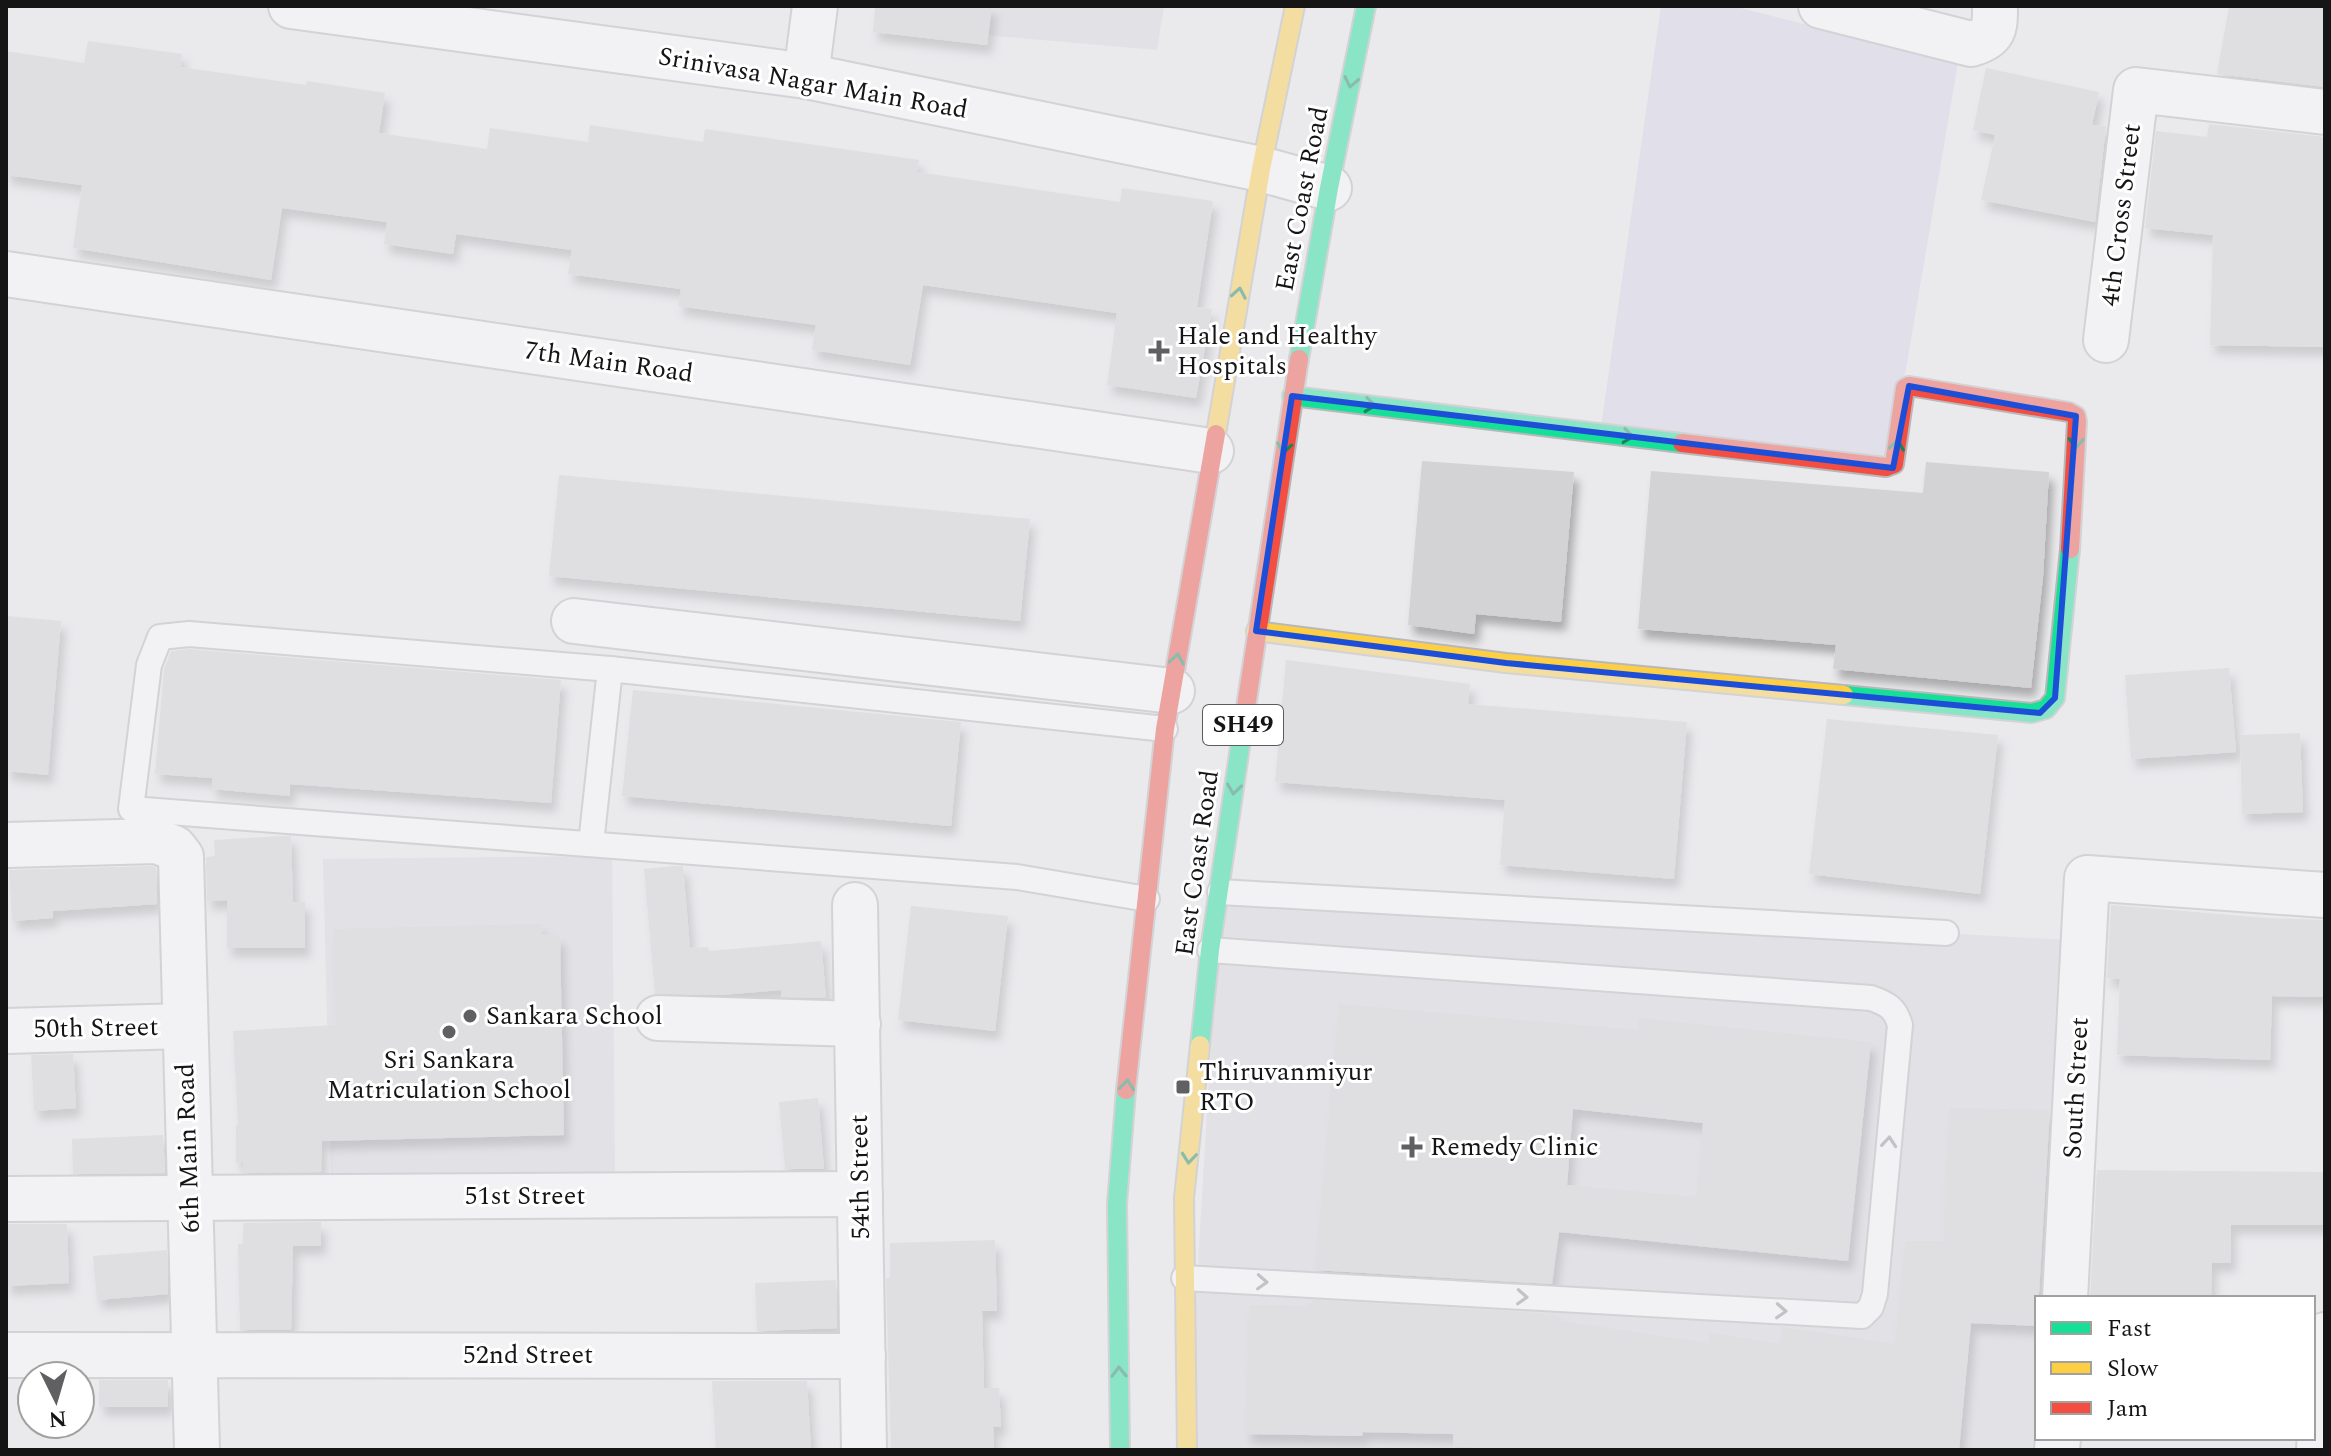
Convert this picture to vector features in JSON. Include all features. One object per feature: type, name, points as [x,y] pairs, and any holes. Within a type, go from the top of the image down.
[{"type":"main road","name":"East Coast Road","points":[[1120,1450],[1119,1159],[1168,710],[1261,169],[1295,6]]},
{"type":"main road","name":"East Coast Road","points":[[1187,1450],[1184,1198],[1210,950],[1292,396],[1329,188],[1366,6]]},
{"type":"main road","points":[[1256,631],[1506,663],[2032,713],[2049,708],[2055,698],[2068,579],[2077,422],[2076,416],[2069,412],[1909,386],[1905,388],[1894,464],[1886,467],[1292,396]]},
{"type":"street","name":"Srinivasa Nagar Main Road","points":[[291,6],[806,76],[1261,169],[1329,188]]},
{"type":"street","points":[[806,76],[815,6]]},
{"type":"street","points":[[1821,6],[1971,44],[1990,23]]},
{"type":"street","name":"4th Cross Street","points":[[2106,340],[2136,90],[2325,112]]},
{"type":"street","name":"7th Main Road","points":[[6,274],[1211,451]]},
{"type":"street","points":[[574,621],[1168,710]]},
{"type":"street","name":"6th Main Road","points":[[6,845],[157,841],[174,848],[181,857],[197,1450]]},
{"type":"street","name":"South Street","points":[[2065,1296],[2087,878],[2325,895]]},
{"type":"street","name":"54th Street","points":[[855,905],[864,1450]]},
{"type":"street","points":[[658,1018],[858,1024]]},
{"type":"street","name":"50th Street","points":[[6,1031],[185,1026]]},
{"type":"street","name":"51st Street","points":[[6,1199],[860,1194]]},
{"type":"street","points":[[2319,1450],[2325,1335]]},
{"type":"street","name":"52nd Street","points":[[6,1355],[863,1356]]},
{"type":"lane","points":[[1147,899],[1017,877],[131,809],[149,665],[160,637],[189,634],[1168,710]]},
{"type":"lane","points":[[591,844],[610,669]]},
{"type":"lane","points":[[1220,892],[1946,933]]},
{"type":"lane","points":[[1184,1278],[1862,1316],[1871,1307],[1875,1294],[1900,1025],[1897,1012],[1886,1003],[1871,998],[1210,950]]},
{"type":"highlighted area","points":[[1909,386],[2076,416],[2055,698],[2040,713],[1506,663],[1256,631],[1292,396],[1893,468]]},
{"type":"shaded area","points":[[976,6],[1164,6],[1157,50],[973,34]]},
{"type":"shaded area","points":[[1661,6],[1733,6],[1958,63],[1891,457],[1601,427]]},
{"type":"shaded area","name":"Sankara School","points":[[612,856],[615,1174],[331,1176],[323,859]]},
{"type":"shaded area","points":[[1220,892],[2083,941],[2061,1296],[2035,1296],[2035,1440],[2051,1450],[1187,1450]]},
{"type":"building","points":[[875,6],[992,6],[987,45],[873,32]]},
{"type":"building","points":[[2229,6],[2325,6],[2325,87],[2217,74]]},
{"type":"building","points":[[88,41],[182,54],[180,67],[385,93],[379,133],[487,149],[490,128],[588,142],[590,125],[703,142],[705,129],[919,160],[917,172],[1120,202],[1122,188],[1213,201],[1197,307],[1212,309],[1196,398],[1107,385],[1117,313],[923,285],[910,365],[812,350],[816,325],[678,306],[681,289],[568,274],[572,250],[456,234],[453,254],[384,244],[387,222],[282,208],[271,280],[73,248],[82,185],[6,175],[6,51],[84,63]]},
{"type":"building","points":[[1986,68],[2099,92],[2092,125],[2106,126],[2095,222],[1981,200],[1995,135],[1973,130]]},
{"type":"building","points":[[2209,124],[2325,137],[2325,347],[2210,345],[2213,235],[2145,228],[2156,131],[2207,137]]},
{"type":"building","points":[[1422,461],[1574,472],[1561,622],[1476,614],[1474,634],[1408,625]]},
{"type":"building","points":[[1926,462],[2049,472],[2043,577],[2031,688],[1833,669],[1836,645],[1638,629],[1651,471],[1923,493]]},
{"type":"building","points":[[559,475],[1030,519],[1020,621],[549,576]]},
{"type":"building","points":[[6,616],[61,621],[48,775],[6,771]]},
{"type":"building","points":[[189,649],[561,680],[551,803],[290,784],[290,796],[212,789],[212,778],[155,774],[164,669],[171,651]]},
{"type":"building","points":[[1286,660],[1470,684],[1468,704],[1687,722],[1674,879],[1500,865],[1505,800],[1275,782]]},
{"type":"building","points":[[2229,668],[2236,752],[2131,759],[2125,675]]},
{"type":"building","points":[[633,690],[961,722],[951,826],[622,796]]},
{"type":"building","points":[[1827,719],[1998,735],[1980,894],[1809,874]]},
{"type":"building","points":[[2300,733],[2303,812],[2242,814],[2240,735]]},
{"type":"building","points":[[291,836],[293,902],[305,902],[305,948],[227,948],[227,900],[207,901],[206,857],[215,856],[214,840]]},
{"type":"building","points":[[683,866],[690,948],[708,947],[709,951],[821,941],[826,998],[781,997],[781,990],[720,995],[655,994],[644,869]]},
{"type":"building","points":[[156,868],[157,904],[53,911],[53,918],[12,921],[9,870]]},
{"type":"building","points":[[2111,905],[2325,920],[2325,997],[2272,996],[2270,1060],[2117,1055],[2120,979],[2107,978]]},
{"type":"building","points":[[911,906],[1008,916],[995,1031],[898,1020]]},
{"type":"building","name":"Sri Sankara Matriculation School","points":[[542,924],[541,934],[560,936],[564,1135],[322,1141],[321,1172],[243,1173],[243,1162],[236,1162],[238,1125],[233,1031],[336,1025],[334,929]]},
{"type":"building","points":[[1339,1004],[1638,1030],[1639,1018],[1871,1042],[1848,1261],[1559,1232],[1552,1284],[1315,1270]],"holes":[[[1573,1109],[1703,1123],[1697,1197],[1567,1185]]]},
{"type":"building","points":[[73,1054],[76,1108],[34,1111],[31,1055]]},
{"type":"building","points":[[818,1098],[824,1169],[785,1169],[779,1102]]},
{"type":"building","points":[[1949,1108],[2050,1110],[2035,1326],[1971,1323],[1959,1450],[1529,1450],[1453,1447],[1453,1434],[1246,1434],[1249,1305],[1306,1306],[1313,1300],[1555,1314],[1555,1320],[1708,1343],[1710,1333],[1780,1344],[1783,1327],[1895,1344],[1905,1241],[1945,1241]]},
{"type":"building","points":[[163,1135],[165,1173],[73,1174],[72,1139]]},
{"type":"building","points":[[2097,1170],[2325,1172],[2325,1225],[2231,1225],[2231,1263],[2212,1263],[2211,1296],[2090,1296]]},
{"type":"building","points":[[321,1222],[321,1246],[293,1246],[291,1330],[240,1330],[238,1244],[243,1244],[243,1223]]},
{"type":"building","points":[[6,1224],[67,1224],[69,1283],[6,1286]]},
{"type":"building","points":[[995,1240],[997,1311],[982,1311],[984,1388],[999,1388],[1001,1427],[993,1427],[994,1450],[891,1450],[886,1278],[890,1278],[890,1243]]},
{"type":"building","points":[[167,1250],[168,1294],[97,1300],[93,1256]]},
{"type":"building","points":[[836,1280],[837,1328],[757,1331],[755,1283]]},
{"type":"building","points":[[99,1380],[168,1380],[168,1407],[99,1407]]},
{"type":"building","points":[[712,1381],[807,1381],[811,1450],[716,1450]]},
{"type":"traffic: fast","points":[[1299,359],[1329,188],[1366,6]]},
{"type":"traffic: fast","points":[[1292,396],[1682,443]]},
{"type":"traffic: fast","points":[[1844,695],[2032,713],[2046,709],[2055,698],[2070,549]]},
{"type":"traffic: fast","points":[[1200,1045],[1210,950],[1244,720]]},
{"type":"traffic: fast","points":[[1120,1450],[1117,1204],[1126,1090]]},
{"type":"traffic: slow","points":[[1216,434],[1261,169],[1295,6]]},
{"type":"traffic: slow","points":[[1256,631],[1506,663],[1844,695]]},
{"type":"traffic: slow","points":[[1187,1450],[1184,1198],[1200,1045]]},
{"type":"traffic: jam","points":[[1244,720],[1299,359]]},
{"type":"traffic: jam","points":[[1682,443],[1886,467],[1894,464],[1905,388],[1909,386],[2069,412],[2076,416],[2077,422],[2070,549]]},
{"type":"traffic: jam","points":[[1126,1090],[1165,729],[1216,434]]},
{"type":"place","name":"Hale and Healthy Hospitals","points":[[1159,351]]},
{"type":"place","name":"Sankara School","points":[[470,1016]]},
{"type":"place","name":"Sri Sankara Matriculation School","points":[[449,1032]]},
{"type":"place","name":"Thiruvanmiyur RTO","points":[[1183,1087]]},
{"type":"place","name":"Remedy Clinic","points":[[1412,1147]]}]
